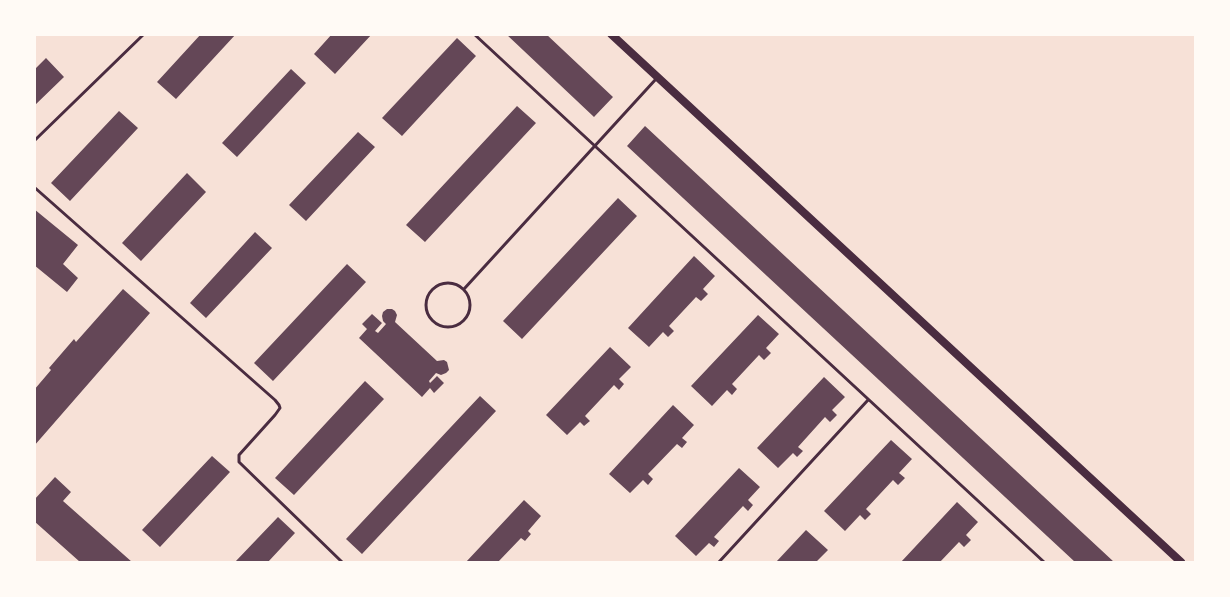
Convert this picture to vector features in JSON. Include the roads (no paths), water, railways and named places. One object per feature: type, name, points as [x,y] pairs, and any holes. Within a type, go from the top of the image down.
[{"type":"street","points":[[611,34],[1182,562]]},
{"type":"lane","points":[[34,141],[144,34]]},
{"type":"lane","points":[[474,34],[1044,562]]},
{"type":"lane","points":[[464,289],[658,78]]},
{"type":"lane","points":[[34,187],[279,405],[280,408],[275,415],[239,455],[239,462],[342,562]]},
{"type":"lane","points":[[449,282],[464,289],[471,305],[460,324],[445,328],[431,321],[425,306],[430,292],[437,286],[449,282]]},
{"type":"lane","points":[[719,562],[868,400]]}]
